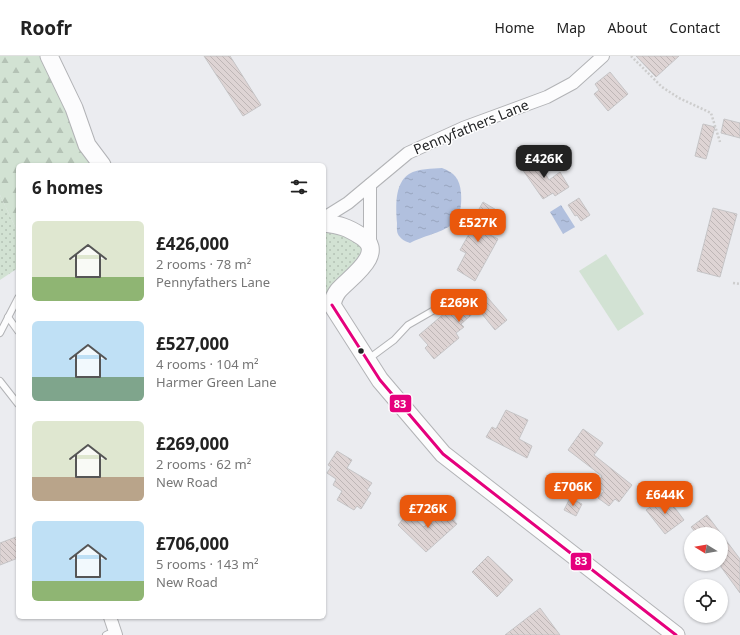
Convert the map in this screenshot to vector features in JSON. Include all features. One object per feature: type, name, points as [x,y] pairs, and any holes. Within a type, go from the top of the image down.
[{"type":"street","points":[[49,56],[74,108],[87,145],[100,163]]},
{"type":"street","name":"Pennyfathers Lane","points":[[326,217],[348,203],[408,153],[464,128],[547,96],[573,83],[603,56]]},
{"type":"street","points":[[370,185],[370,254],[365,265],[338,291],[328,306],[380,380],[442,454],[676,635]]},
{"type":"street","points":[[326,223],[344,225],[364,238],[370,245]]},
{"type":"lane","points":[[366,360],[394,340],[408,325],[455,298]]},
{"type":"lane","points":[[0,333],[16,302]]},
{"type":"lane","points":[[8,317],[16,328]]},
{"type":"lane","points":[[0,381],[16,401]]},
{"type":"path","points":[[632,56],[662,87],[679,98],[711,113],[720,142]]},
{"type":"path","points":[[734,283],[740,284]]},
{"type":"green space","points":[[0,56],[49,56],[101,163],[16,163],[16,229],[0,195]]},
{"type":"green space","points":[[0,195],[16,229],[16,269],[0,280]]},
{"type":"green space","points":[[326,224],[370,245],[332,305],[326,306]]},
{"type":"green space","points":[[606,254],[644,314],[618,331],[579,271]]},
{"type":"water","points":[[442,168],[453,174],[458,180],[461,193],[461,206],[458,216],[454,223],[439,232],[410,243],[405,241],[398,234],[397,230],[396,203],[398,190],[404,178],[413,172]]},
{"type":"water","points":[[561,205],[575,227],[563,234],[550,212]]},
{"type":"building","points":[[204,56],[230,56],[261,105],[243,116]]},
{"type":"building","points":[[636,56],[679,56],[656,77]]},
{"type":"building","points":[[610,72],[628,94],[608,111],[594,94],[599,90],[595,84]]},
{"type":"building","points":[[724,119],[740,123],[740,138],[721,133]]},
{"type":"building","points":[[703,124],[715,127],[706,159],[695,156]]},
{"type":"building","points":[[535,156],[549,180],[560,172],[569,187],[555,196],[553,193],[543,199],[520,166]]},
{"type":"building","points":[[579,198],[590,215],[581,221],[577,215],[575,216],[568,205]]},
{"type":"building","points":[[483,202],[498,211],[486,233],[498,239],[475,281],[457,270],[466,253],[460,250],[473,227],[470,225]]},
{"type":"building","points":[[713,208],[737,214],[720,277],[697,271]]},
{"type":"building","points":[[481,290],[507,320],[495,330],[478,309],[461,324],[464,327],[456,333],[459,338],[434,359],[425,348],[428,345],[419,335],[452,307],[456,311]]},
{"type":"building","points":[[506,410],[528,420],[519,439],[532,446],[527,458],[486,437],[492,427],[496,429]]},
{"type":"building","points":[[583,429],[603,443],[594,455],[632,485],[619,502],[615,499],[609,506],[598,498],[604,491],[596,485],[602,476],[568,450]]},
{"type":"building","points":[[337,451],[352,460],[347,468],[372,483],[367,490],[371,493],[361,509],[357,506],[354,510],[337,500],[342,491],[333,485],[336,479],[327,473],[331,467],[328,465]]},
{"type":"building","points":[[666,496],[684,520],[665,534],[646,510]]},
{"type":"building","points":[[570,498],[582,504],[576,516],[564,510]]},
{"type":"building","points":[[444,509],[457,524],[426,552],[398,525],[408,513],[424,527]]},
{"type":"building","points":[[707,515],[716,527],[691,527]]},
{"type":"building","points":[[16,537],[16,559],[0,565],[0,543]]},
{"type":"building","points":[[728,543],[740,559],[740,593],[724,571],[728,571]]},
{"type":"building","points":[[488,556],[513,580],[497,597],[472,572]]},
{"type":"building","points":[[540,608],[560,635],[505,635]]},
{"type":"transit line","name":"83","points":[[332,305],[380,380],[443,454],[676,635]]}]
